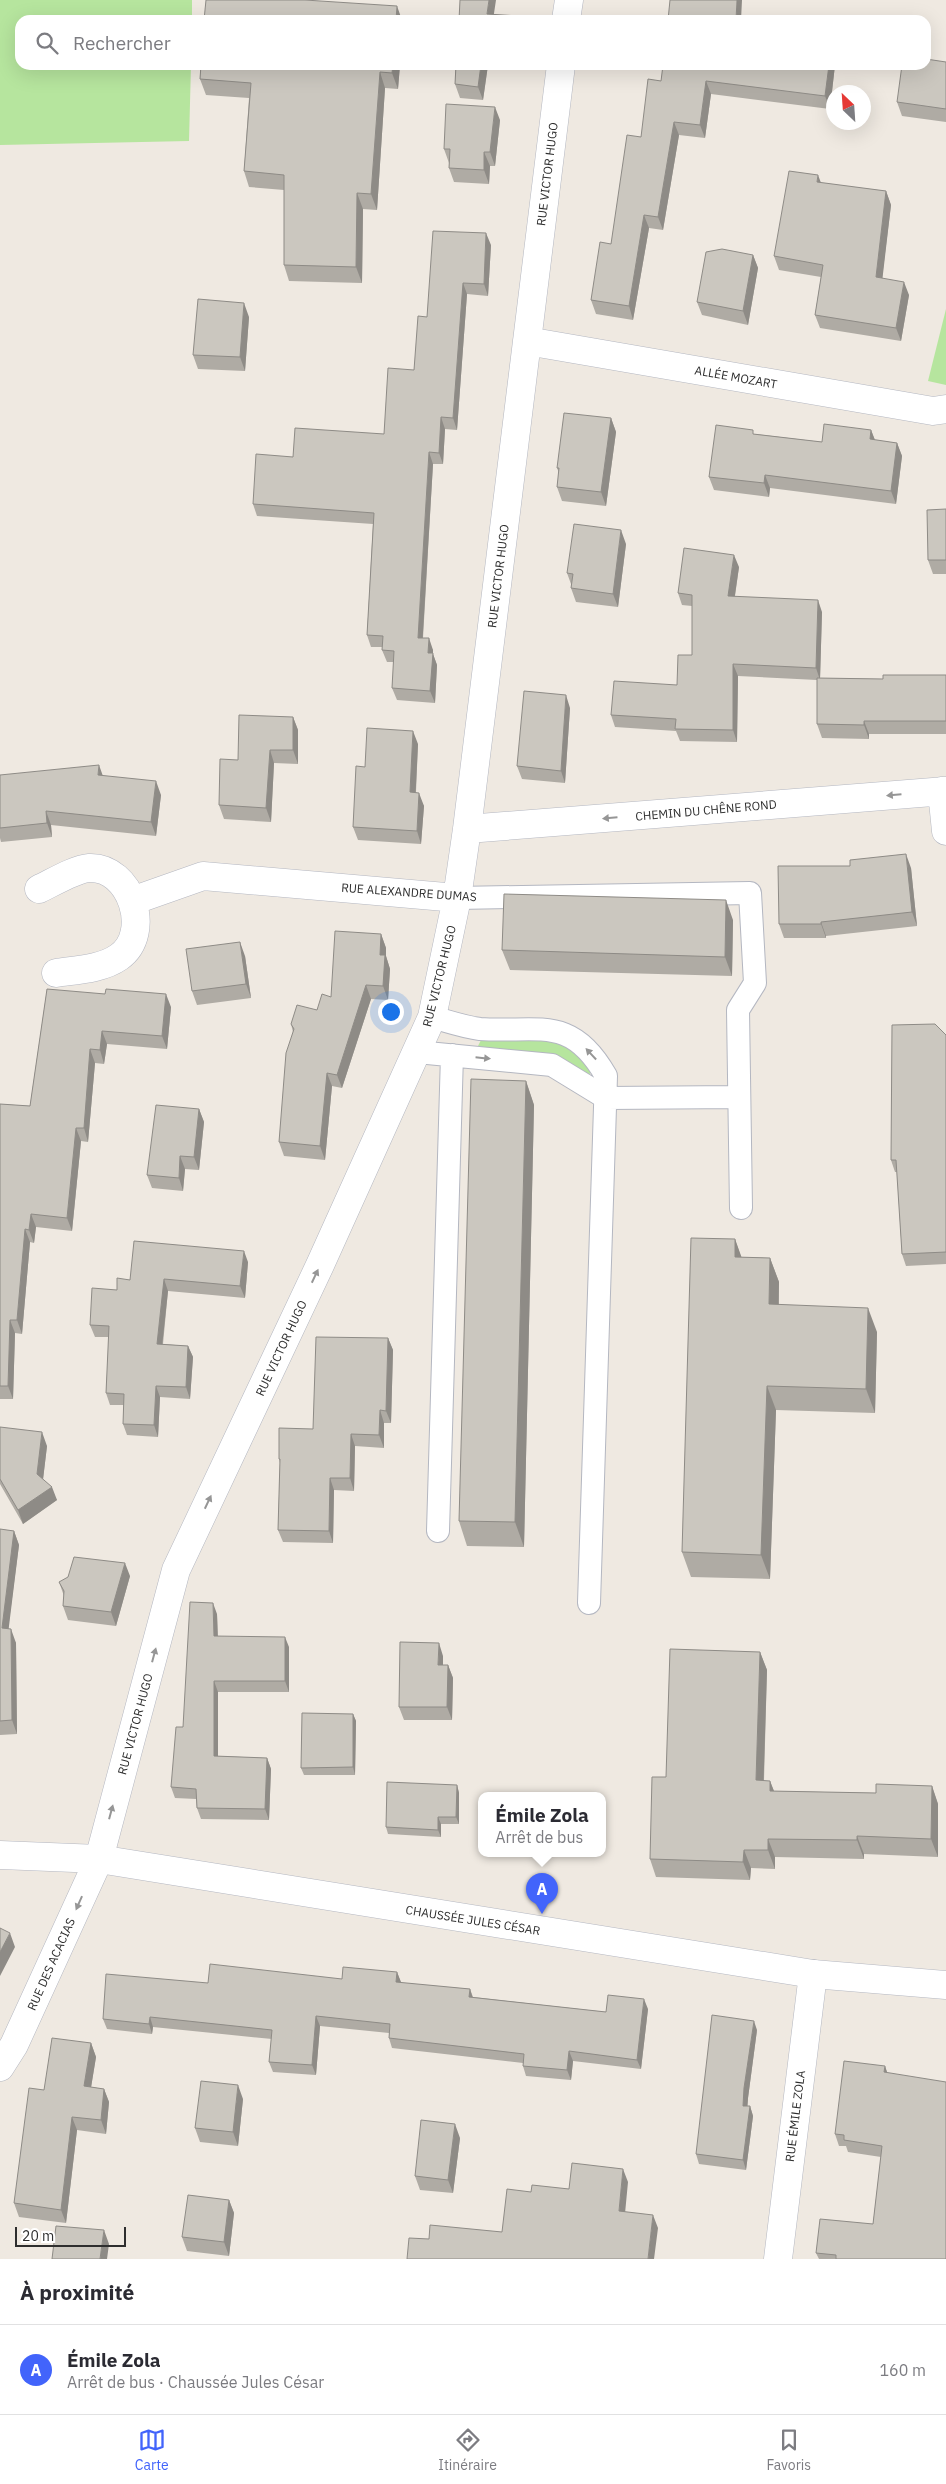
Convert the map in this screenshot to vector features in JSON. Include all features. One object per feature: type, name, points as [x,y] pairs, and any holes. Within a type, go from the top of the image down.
[{"type":"street","points":[[567,15],[569,0]]},
{"type":"street","name":"RUE VICTOR HUGO","points":[[99,1859],[176,1570],[320,1265],[432,1017],[457,898],[467,829],[560,70]]},
{"type":"street","name":"ALLÉE MOZART","points":[[527,340],[933,411],[946,409]]},
{"type":"street","points":[[944,791],[946,831]]},
{"type":"street","name":"CHEMIN DU CHÊNE ROND","points":[[467,829],[944,791]]},
{"type":"street","points":[[39,889],[87,868],[99,869],[113,876],[124,887],[132,901],[137,920],[133,939],[121,956],[108,964],[56,973]]},
{"type":"street","name":"RUE ALEXANDRE DUMAS","points":[[132,901],[203,876],[457,898]]},
{"type":"street","name":"CHAUSSÉE JULES CÉSAR","points":[[0,1855],[99,1859],[813,1974],[946,1985]]},
{"type":"street","name":"RUE DES ACACIAS","points":[[0,2067],[14,2046],[99,1859]]},
{"type":"street","name":"RUE ÉMILE ZOLA","points":[[778,2259],[813,1974]]},
{"type":"lane","name":"RUE ALEXANDRE DUMAS","points":[[457,898],[750,894],[755,983],[738,1010],[739,1097]]},
{"type":"lane","points":[[432,1017],[479,1028],[538,1028],[573,1038],[594,1055],[606,1076],[589,1603]]},
{"type":"lane","points":[[417,1052],[552,1065],[606,1098],[739,1097],[741,1208]]},
{"type":"lane","points":[[438,1531],[452,1055]]},
{"type":"green space","points":[[0,0],[192,0],[192,15],[15,15],[15,70],[191,70],[189,141],[0,145]]},
{"type":"green space","points":[[946,309],[946,385],[928,381]]},
{"type":"green space","points":[[482,1038],[551,1040],[575,1051],[592,1070],[589,1075],[560,1057],[542,1053],[484,1053],[478,1046]]},
{"type":"building","points":[[206,0],[305,0],[397,6],[396,15],[204,15]]},
{"type":"building","points":[[460,0],[489,0],[487,14],[503,15],[459,15]]},
{"type":"building","points":[[670,0],[737,0],[736,15],[668,15]]},
{"type":"building","points":[[931,60],[946,62],[946,109],[897,102],[901,70],[931,70]]},
{"type":"building","points":[[201,70],[392,70],[392,73],[380,72],[371,194],[357,193],[356,267],[284,265],[284,175],[244,171],[251,83],[200,79]]},
{"type":"building","points":[[456,70],[480,70],[478,87],[455,84]]},
{"type":"building","points":[[662,70],[828,70],[825,96],[706,81],[700,125],[674,122],[658,217],[644,215],[629,306],[591,300],[600,242],[611,244],[627,135],[641,137],[648,79],[661,81]]},
{"type":"building","points":[[446,104],[495,107],[490,152],[484,152],[484,170],[449,168],[450,149],[444,149]]},
{"type":"building","points":[[789,171],[818,175],[817,182],[886,191],[876,277],[904,282],[896,328],[815,315],[823,265],[774,256]]},
{"type":"building","points":[[433,231],[486,233],[484,284],[463,283],[453,418],[441,417],[439,453],[429,452],[418,638],[429,638],[428,653],[433,653],[430,691],[392,688],[394,651],[382,650],[383,636],[367,635],[374,513],[253,504],[256,454],[293,457],[295,428],[384,434],[388,368],[414,370],[418,316],[427,317]]},
{"type":"building","points":[[722,249],[753,255],[743,311],[697,302],[706,252]]},
{"type":"building","points":[[198,299],[244,303],[240,357],[193,355]]},
{"type":"building","points":[[564,413],[611,418],[601,492],[557,487],[559,468],[557,468]]},
{"type":"building","points":[[824,424],[871,430],[870,439],[897,443],[891,491],[765,475],[764,483],[709,477],[716,425],[753,430],[753,434],[822,442]]},
{"type":"building","points":[[946,509],[946,560],[928,560],[927,510]]},
{"type":"building","points":[[574,524],[621,530],[613,594],[571,588],[573,574],[567,573]]},
{"type":"building","points":[[684,548],[734,555],[728,596],[818,600],[816,668],[733,664],[733,730],[675,729],[676,719],[611,715],[614,681],[677,685],[678,655],[692,655],[692,595],[678,593]]},
{"type":"building","points":[[883,675],[946,675],[946,721],[864,721],[864,725],[817,724],[817,678],[883,679]]},
{"type":"building","points":[[524,691],[566,695],[561,771],[517,766]]},
{"type":"building","points":[[239,715],[293,717],[293,750],[270,750],[266,808],[219,805],[220,759],[238,760]]},
{"type":"building","points":[[367,728],[413,731],[410,792],[419,793],[417,831],[353,827],[356,766],[365,767]]},
{"type":"building","points":[[99,765],[98,775],[156,781],[151,822],[46,811],[47,823],[0,828],[0,775]]},
{"type":"building","points":[[906,854],[912,912],[821,922],[821,924],[779,924],[778,866],[850,866],[850,860]]},
{"type":"building","points":[[504,894],[726,900],[725,957],[502,950]]},
{"type":"building","points":[[335,931],[381,934],[380,955],[385,955],[383,986],[366,985],[337,1075],[327,1073],[320,1146],[279,1142],[286,1053],[294,1029],[291,1024],[297,1005],[317,1010],[322,994],[331,997]]},
{"type":"building","points":[[240,942],[246,984],[192,991],[186,949]]},
{"type":"building","points":[[47,989],[105,994],[106,989],[166,994],[162,1036],[102,1031],[100,1050],[90,1049],[84,1128],[76,1128],[67,1218],[31,1214],[29,1230],[25,1229],[17,1320],[10,1320],[8,1386],[0,1386],[0,1104],[30,1106]]},
{"type":"building","points":[[935,1024],[946,1035],[946,1252],[902,1254],[896,1160],[891,1160],[892,1025]]},
{"type":"building","points":[[471,1079],[526,1081],[515,1522],[459,1521]]},
{"type":"building","points":[[156,1105],[199,1109],[194,1157],[180,1156],[179,1178],[147,1175]]},
{"type":"building","points":[[691,1238],[735,1239],[735,1257],[770,1258],[769,1304],[868,1308],[866,1389],[767,1386],[761,1555],[682,1552]]},
{"type":"building","points":[[134,1241],[244,1251],[240,1286],[164,1279],[157,1344],[188,1346],[186,1387],[156,1386],[154,1425],[123,1424],[124,1394],[106,1393],[109,1326],[90,1325],[92,1288],[117,1290],[117,1278],[130,1280]]},
{"type":"building","points":[[316,1337],[388,1338],[386,1411],[380,1410],[379,1435],[351,1434],[350,1478],[330,1478],[329,1531],[278,1530],[279,1428],[313,1429]]},
{"type":"building","points":[[0,1427],[42,1432],[37,1474],[52,1487],[18,1510],[0,1479]]},
{"type":"building","points":[[0,1529],[14,1531],[2,1628],[11,1629],[12,1720],[0,1721]]},
{"type":"building","points":[[74,1557],[125,1563],[111,1612],[63,1606],[64,1591],[59,1582],[68,1577]]},
{"type":"building","points":[[190,1602],[213,1603],[214,1636],[285,1637],[285,1681],[214,1681],[214,1756],[267,1758],[265,1809],[197,1808],[196,1789],[171,1787],[176,1727],[183,1727]]},
{"type":"building","points":[[400,1642],[439,1643],[438,1665],[448,1665],[447,1707],[399,1707]]},
{"type":"building","points":[[670,1649],[760,1652],[756,1780],[770,1781],[770,1791],[876,1793],[876,1784],[932,1786],[931,1839],[857,1836],[857,1840],[768,1839],[768,1850],[744,1850],[743,1862],[650,1859],[652,1777],[666,1777]]},
{"type":"building","points":[[302,1713],[353,1714],[353,1767],[301,1768]]},
{"type":"building","points":[[387,1782],[457,1785],[456,1817],[438,1817],[438,1830],[386,1827]]},
{"type":"building","points":[[0,1928],[10,1933],[0,1952]]},
{"type":"building","points":[[210,1964],[342,1979],[343,1967],[397,1972],[396,1982],[470,1989],[469,1997],[606,2012],[608,1995],[644,1999],[637,2060],[569,2051],[567,2070],[523,2066],[524,2054],[389,2038],[390,2024],[316,2016],[312,2065],[269,2062],[272,2030],[150,2017],[149,2024],[103,2019],[106,1974],[208,1983]]},
{"type":"building","points":[[712,2015],[754,2021],[744,2088],[743,2106],[750,2106],[743,2160],[696,2154]]},
{"type":"building","points":[[52,2038],[91,2043],[84,2086],[104,2089],[101,2120],[72,2117],[61,2210],[14,2203],[29,2088],[44,2090]]},
{"type":"building","points":[[844,2061],[885,2066],[884,2072],[946,2082],[946,2259],[836,2259],[836,2255],[816,2253],[820,2219],[873,2224],[882,2146],[844,2140],[844,2135],[835,2134]]},
{"type":"building","points":[[201,2081],[238,2085],[233,2132],[195,2128]]},
{"type":"building","points":[[421,2120],[455,2124],[448,2180],[415,2176]]},
{"type":"building","points":[[572,2163],[623,2169],[619,2211],[653,2215],[648,2259],[407,2259],[409,2238],[429,2239],[430,2225],[502,2232],[507,2189],[531,2192],[532,2185],[569,2189]]},
{"type":"building","points":[[188,2195],[229,2200],[224,2242],[182,2237]]},
{"type":"building","points":[[56,2226],[104,2230],[100,2259],[52,2259]]},
{"type":"place","name":"Émile Zola","points":[[542,1914]]}]
